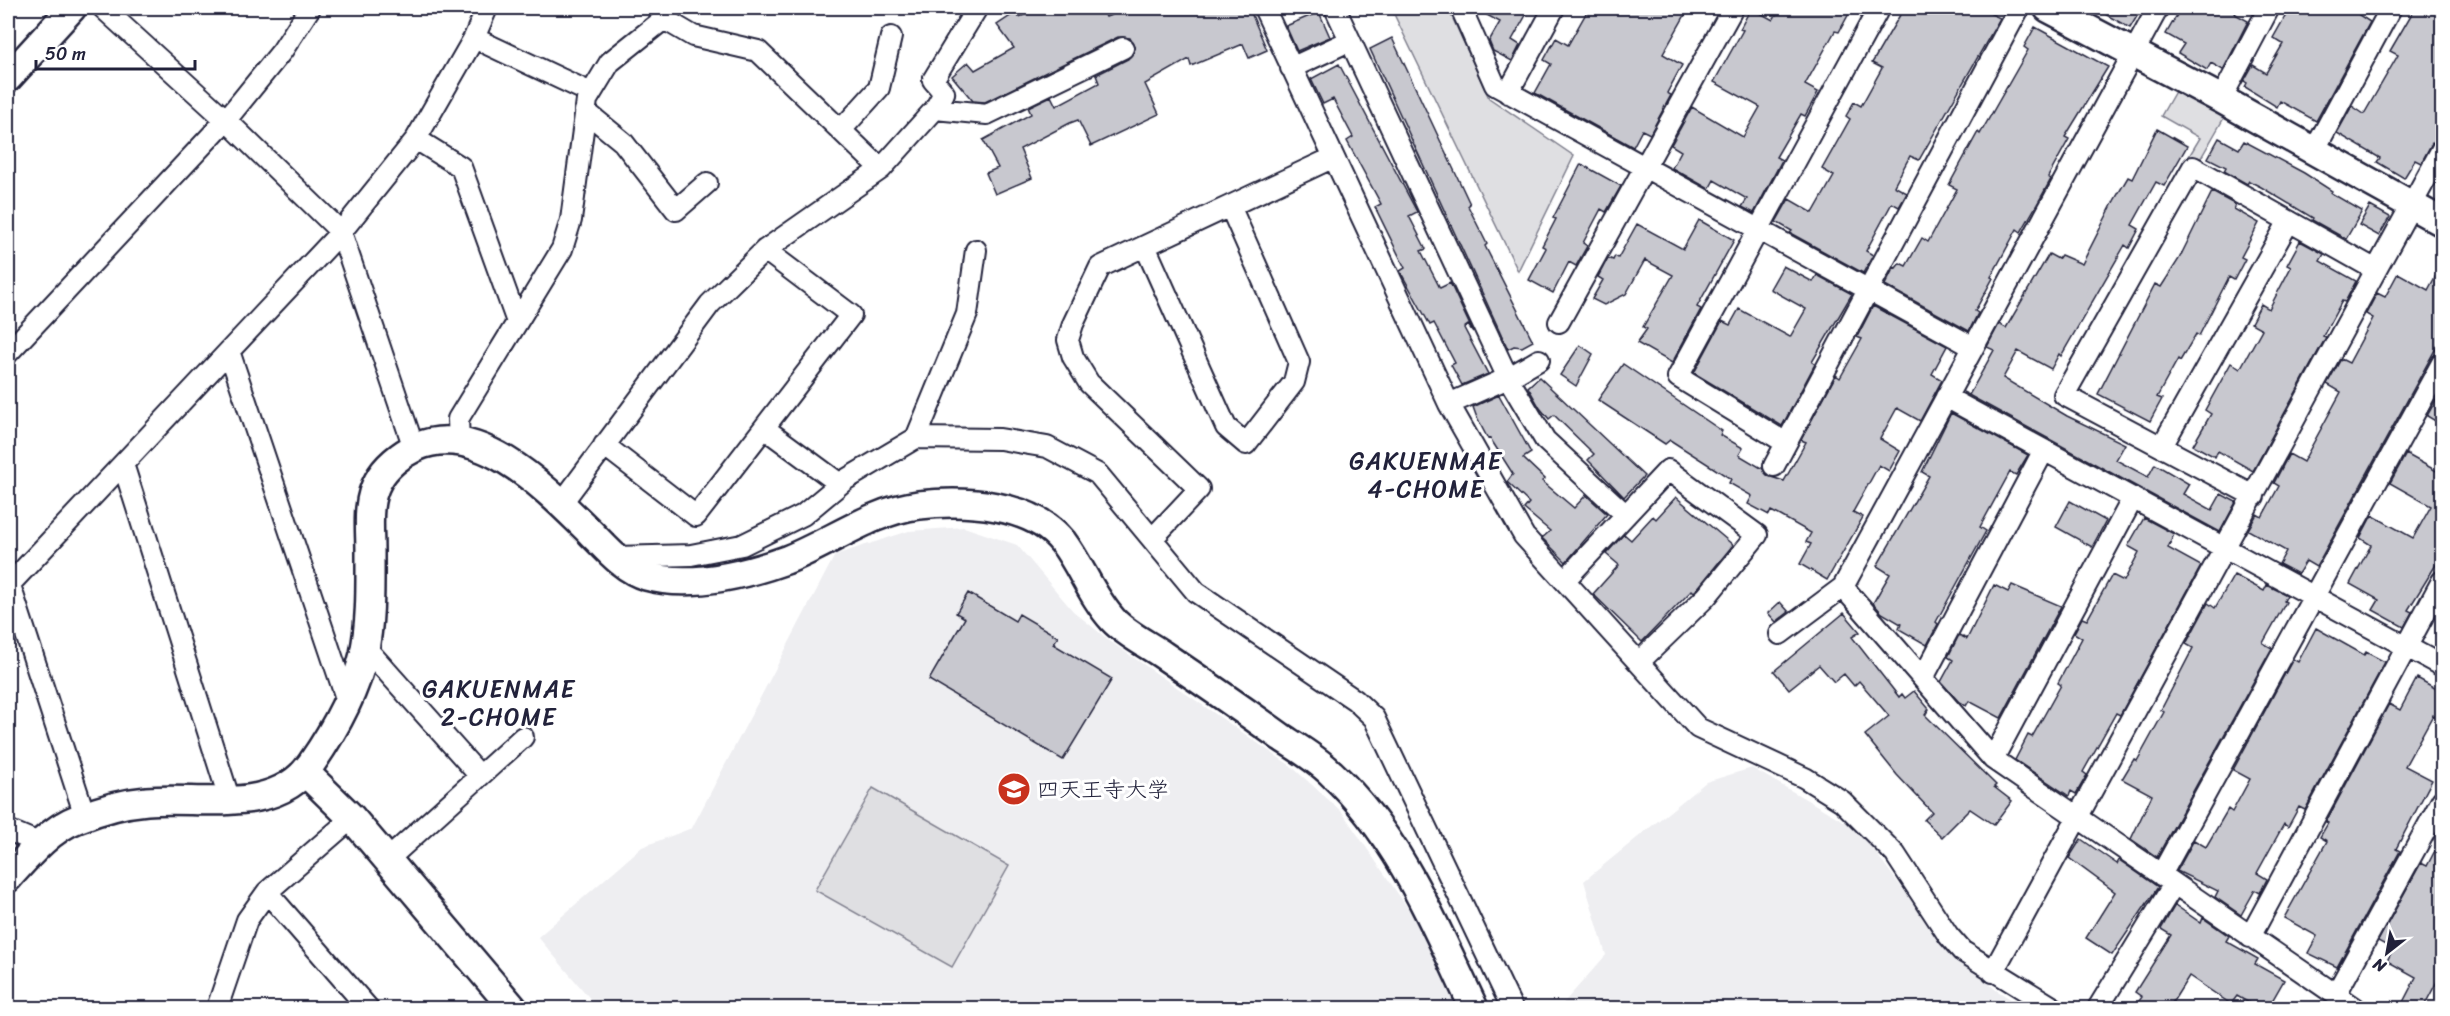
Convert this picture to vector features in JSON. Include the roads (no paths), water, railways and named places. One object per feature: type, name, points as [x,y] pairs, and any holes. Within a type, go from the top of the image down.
[{"type":"street","points":[[8,78],[72,8]]},
{"type":"street","points":[[103,8],[226,120],[341,232],[414,448]]},
{"type":"street","points":[[8,353],[226,120],[282,51],[310,8]]},
{"type":"street","points":[[85,816],[8,582],[123,464],[341,232],[416,139],[474,38],[487,8]]},
{"type":"street","points":[[561,504],[710,304],[765,250],[881,169],[935,109],[944,93],[933,80],[977,8]]},
{"type":"street","points":[[1264,8],[1332,158],[1449,404],[1524,536],[1698,728],[1805,777],[1842,801],[1895,854],[1948,935],[1962,951],[1992,972],[2054,1008]]},
{"type":"street","points":[[1335,8],[1508,378],[1545,440],[1626,515]]},
{"type":"street","points":[[1461,8],[1496,85],[1508,93],[1973,347]]},
{"type":"street","points":[[1508,93],[1554,8]]},
{"type":"street","points":[[1559,322],[1733,8]]},
{"type":"street","points":[[1786,443],[1678,377],[1879,8]]},
{"type":"street","points":[[1774,466],[2019,8]]},
{"type":"street","points":[[2048,8],[2221,99],[2442,222]]},
{"type":"street","points":[[1780,634],[1843,586],[2158,8]]},
{"type":"street","points":[[2221,99],[2269,8]]},
{"type":"street","points":[[2313,151],[2391,8]]},
{"type":"street","points":[[459,441],[458,419],[561,249],[568,229],[588,102],[610,62],[666,13],[693,36],[758,51],[881,169]]},
{"type":"street","points":[[841,130],[879,88],[891,37]]},
{"type":"street","points":[[474,38],[588,102],[623,142],[676,210],[707,183]]},
{"type":"street","points":[[1291,68],[1349,41]]},
{"type":"street","points":[[935,109],[987,114],[1123,48]]},
{"type":"street","points":[[416,139],[461,167],[517,322]]},
{"type":"street","points":[[1992,972],[2376,270],[2414,206],[2442,149]]},
{"type":"street","points":[[1153,537],[1199,489],[1089,383],[1073,357],[1068,340],[1073,324],[1100,267],[1332,158]]},
{"type":"street","points":[[2254,496],[2064,395],[2193,167],[2376,270]]},
{"type":"street","points":[[1145,246],[1226,427],[1246,444],[1293,382],[1299,362],[1230,206]]},
{"type":"street","points":[[2162,446],[2289,221]]},
{"type":"street","points":[[604,445],[696,516],[851,315],[765,250]]},
{"type":"street","points":[[916,438],[967,314],[976,250]]},
{"type":"street","points":[[229,351],[347,701]]},
{"type":"street","points":[[1449,404],[1508,378],[1539,360]]},
{"type":"street","points":[[2098,1008],[2168,880],[2313,596],[2442,363]]},
{"type":"street","points":[[1946,397],[2442,666]]},
{"type":"street","points":[[764,428],[840,484]]},
{"type":"street","points":[[615,557],[691,555],[742,545],[803,515],[840,484],[916,438],[1000,439],[1047,447],[1098,474],[1197,592],[1355,700],[1374,718],[1512,1008]]},
{"type":"street","points":[[8,878],[41,844],[72,820],[117,806],[148,801],[230,801],[262,796],[287,785],[305,772],[347,701],[365,647],[369,624],[369,516],[376,483],[390,465],[414,448],[435,442],[459,441],[501,456],[561,504],[615,557],[640,575],[675,582],[728,576],[787,560],[858,525],[915,506],[968,503],[1027,514],[1060,537],[1113,621],[1329,770],[1362,806],[1403,862],[1474,1008]]},
{"type":"street","points":[[1923,678],[2044,450]]},
{"type":"street","points":[[123,464],[230,801]]},
{"type":"street","points":[[1565,580],[1668,470],[1756,535],[1706,597],[1639,662]]},
{"type":"street","points":[[1993,759],[2133,498]]},
{"type":"street","points":[[2250,937],[2442,581]]},
{"type":"street","points":[[1843,586],[1993,759],[2355,1008]]},
{"type":"street","points":[[365,647],[480,776]]},
{"type":"street","points":[[386,861],[524,738]]},
{"type":"street","points":[[305,772],[352,818],[386,861],[513,1008]]},
{"type":"street","points":[[2336,994],[2442,800]]},
{"type":"street","points":[[217,1008],[247,920],[267,892],[352,818]]},
{"type":"street","points":[[8,830],[41,844]]},
{"type":"street","points":[[267,892],[368,1008]]},
{"type":"place","name":"四天王寺大学","points":[[1014,789]]},
{"type":"district","name":"GAKUENMAE 4-CHOME","points":[[1426,475]]},
{"type":"district","name":"GAKUENMAE 2-CHOME","points":[[499,703]]}]
